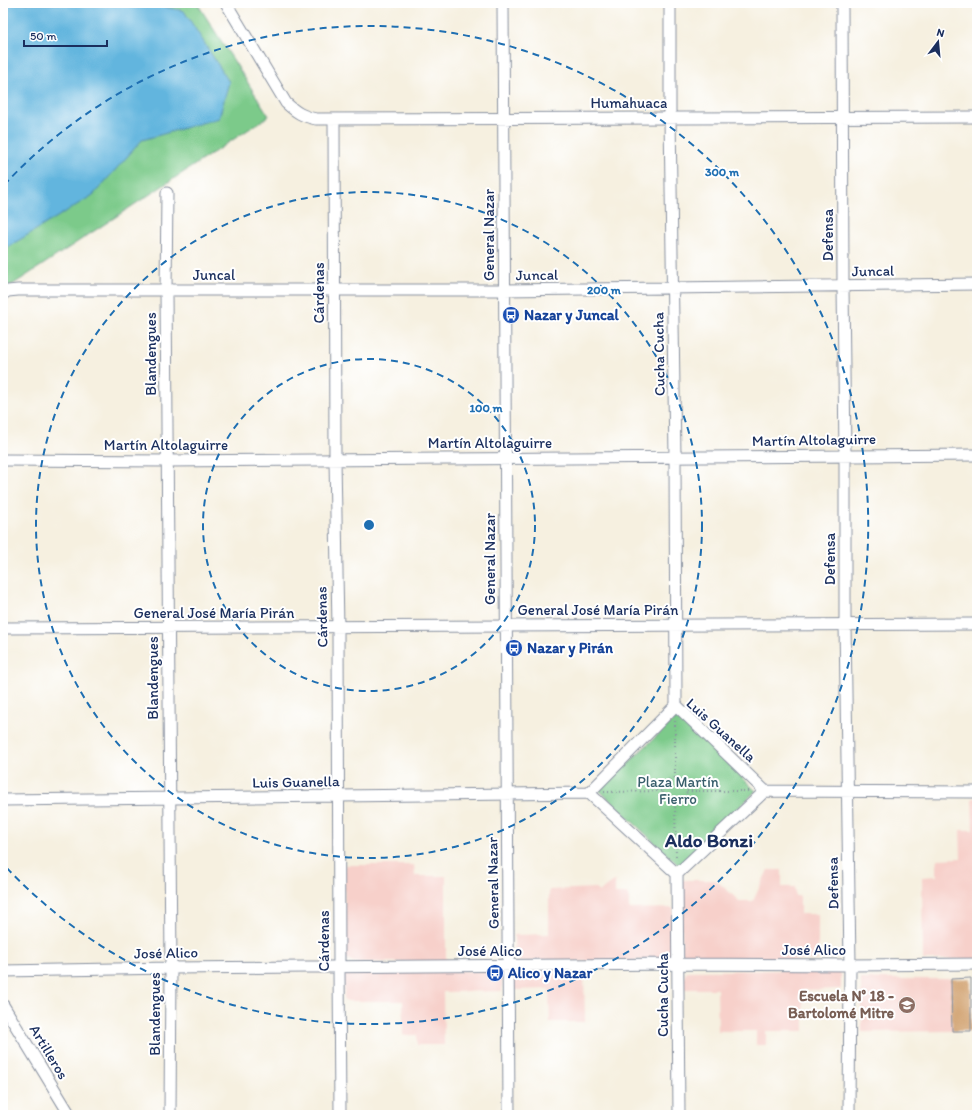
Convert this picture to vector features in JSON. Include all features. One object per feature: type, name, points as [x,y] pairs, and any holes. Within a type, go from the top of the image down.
[{"type":"street","name":"Humahuaca","points":[[226,3],[286,103],[303,116],[316,119],[977,116]]},
{"type":"street","name":"General Nazar","points":[[503,3],[509,1115]]},
{"type":"street","name":"Cucha Cucha","points":[[670,3],[676,706]]},
{"type":"street","name":"Defensa","points":[[842,3],[845,455],[844,624],[850,965],[849,1115]]},
{"type":"street","name":"Cárdenas","points":[[334,119],[340,1115]]},
{"type":"street","name":"Blandengues","points":[[167,193],[166,460],[171,968],[170,1115]]},
{"type":"street","name":"Juncal","points":[[3,294],[8,291],[18,290],[504,290],[977,284]]},
{"type":"street","name":"Martín Altolaguirre","points":[[3,460],[977,455]]},
{"type":"street","name":"General José María Pirán","points":[[3,628],[168,629],[506,625],[977,624]]},
{"type":"street","name":"Luis Guanella","points":[[3,800],[589,793],[676,706],[765,791]]},
{"type":"street","points":[[589,793],[677,874],[765,791],[977,792]]},
{"type":"street","name":"Cucha Cucha","points":[[677,874],[679,1115]]},
{"type":"street","name":"José Alico","points":[[3,971],[171,968],[678,964],[977,964]]},
{"type":"street","name":"Artilleros","points":[[3,1005],[70,1115]]},
{"type":"path","points":[[675,778],[676,706]]},
{"type":"path","points":[[675,778],[684,782],[687,791],[684,798],[675,803],[666,799],[662,790],[666,782],[675,778]]},
{"type":"path","points":[[589,793],[662,790]]},
{"type":"path","points":[[687,791],[765,791]]},
{"type":"path","points":[[675,803],[677,874]]},
{"type":"shaded area","points":[[972,798],[977,798],[977,959],[923,960],[922,877],[937,876],[937,859],[961,858],[960,830],[973,830]]},
{"type":"shaded area","points":[[344,865],[414,865],[415,876],[446,876],[446,962],[354,962],[346,958]]},
{"type":"shaded area","points":[[768,870],[782,870],[782,887],[795,887],[795,896],[800,896],[800,914],[818,914],[818,960],[689,960],[685,957],[682,953],[682,880],[716,880],[739,901],[753,901]]},
{"type":"shaded area","points":[[615,880],[615,894],[629,894],[629,909],[673,908],[673,953],[669,958],[666,960],[521,962],[516,959],[514,956],[514,935],[549,934],[549,890],[595,888],[600,892]]},
{"type":"shaded area","points":[[584,970],[585,1022],[550,1022],[549,989],[513,990],[514,975],[519,971]]},
{"type":"shaded area","points":[[687,971],[839,971],[841,974],[841,989],[803,990],[804,1031],[766,1031],[766,1045],[756,1045],[756,1031],[718,1031],[717,989],[684,989],[684,977]]},
{"type":"shaded area","points":[[350,972],[498,972],[502,979],[502,991],[443,992],[444,1045],[417,1045],[417,1035],[403,1035],[403,1001],[344,1001],[344,978],[345,974]]},
{"type":"shaded area","name":"Escuela N° 18 - Bartolomé Mitre","points":[[861,979],[951,979],[952,1031],[862,1032]]},
{"type":"green space","points":[[3,3],[197,3],[269,116],[3,291]]},
{"type":"green space","name":"Plaza Martín Fierro","points":[[679,715],[756,791],[679,866],[599,790]]},
{"type":"water","points":[[3,3],[150,3],[184,11],[229,82],[219,118],[142,140],[93,195],[3,250]]},
{"type":"building","points":[[971,978],[971,1031],[952,1031],[951,979]]},
{"type":"place","name":"Nazar y Juncal","points":[[511,315]]},
{"type":"place","name":"Nazar y Pirán","points":[[514,648]]},
{"type":"place","name":"Alico y Nazar","points":[[495,973]]},
{"type":"place","name":"Escuela N° 18 - Bartolomé Mitre","points":[[907,1005]]},
{"type":"district","name":"Aldo Bonzi","points":[[709,840]]}]
